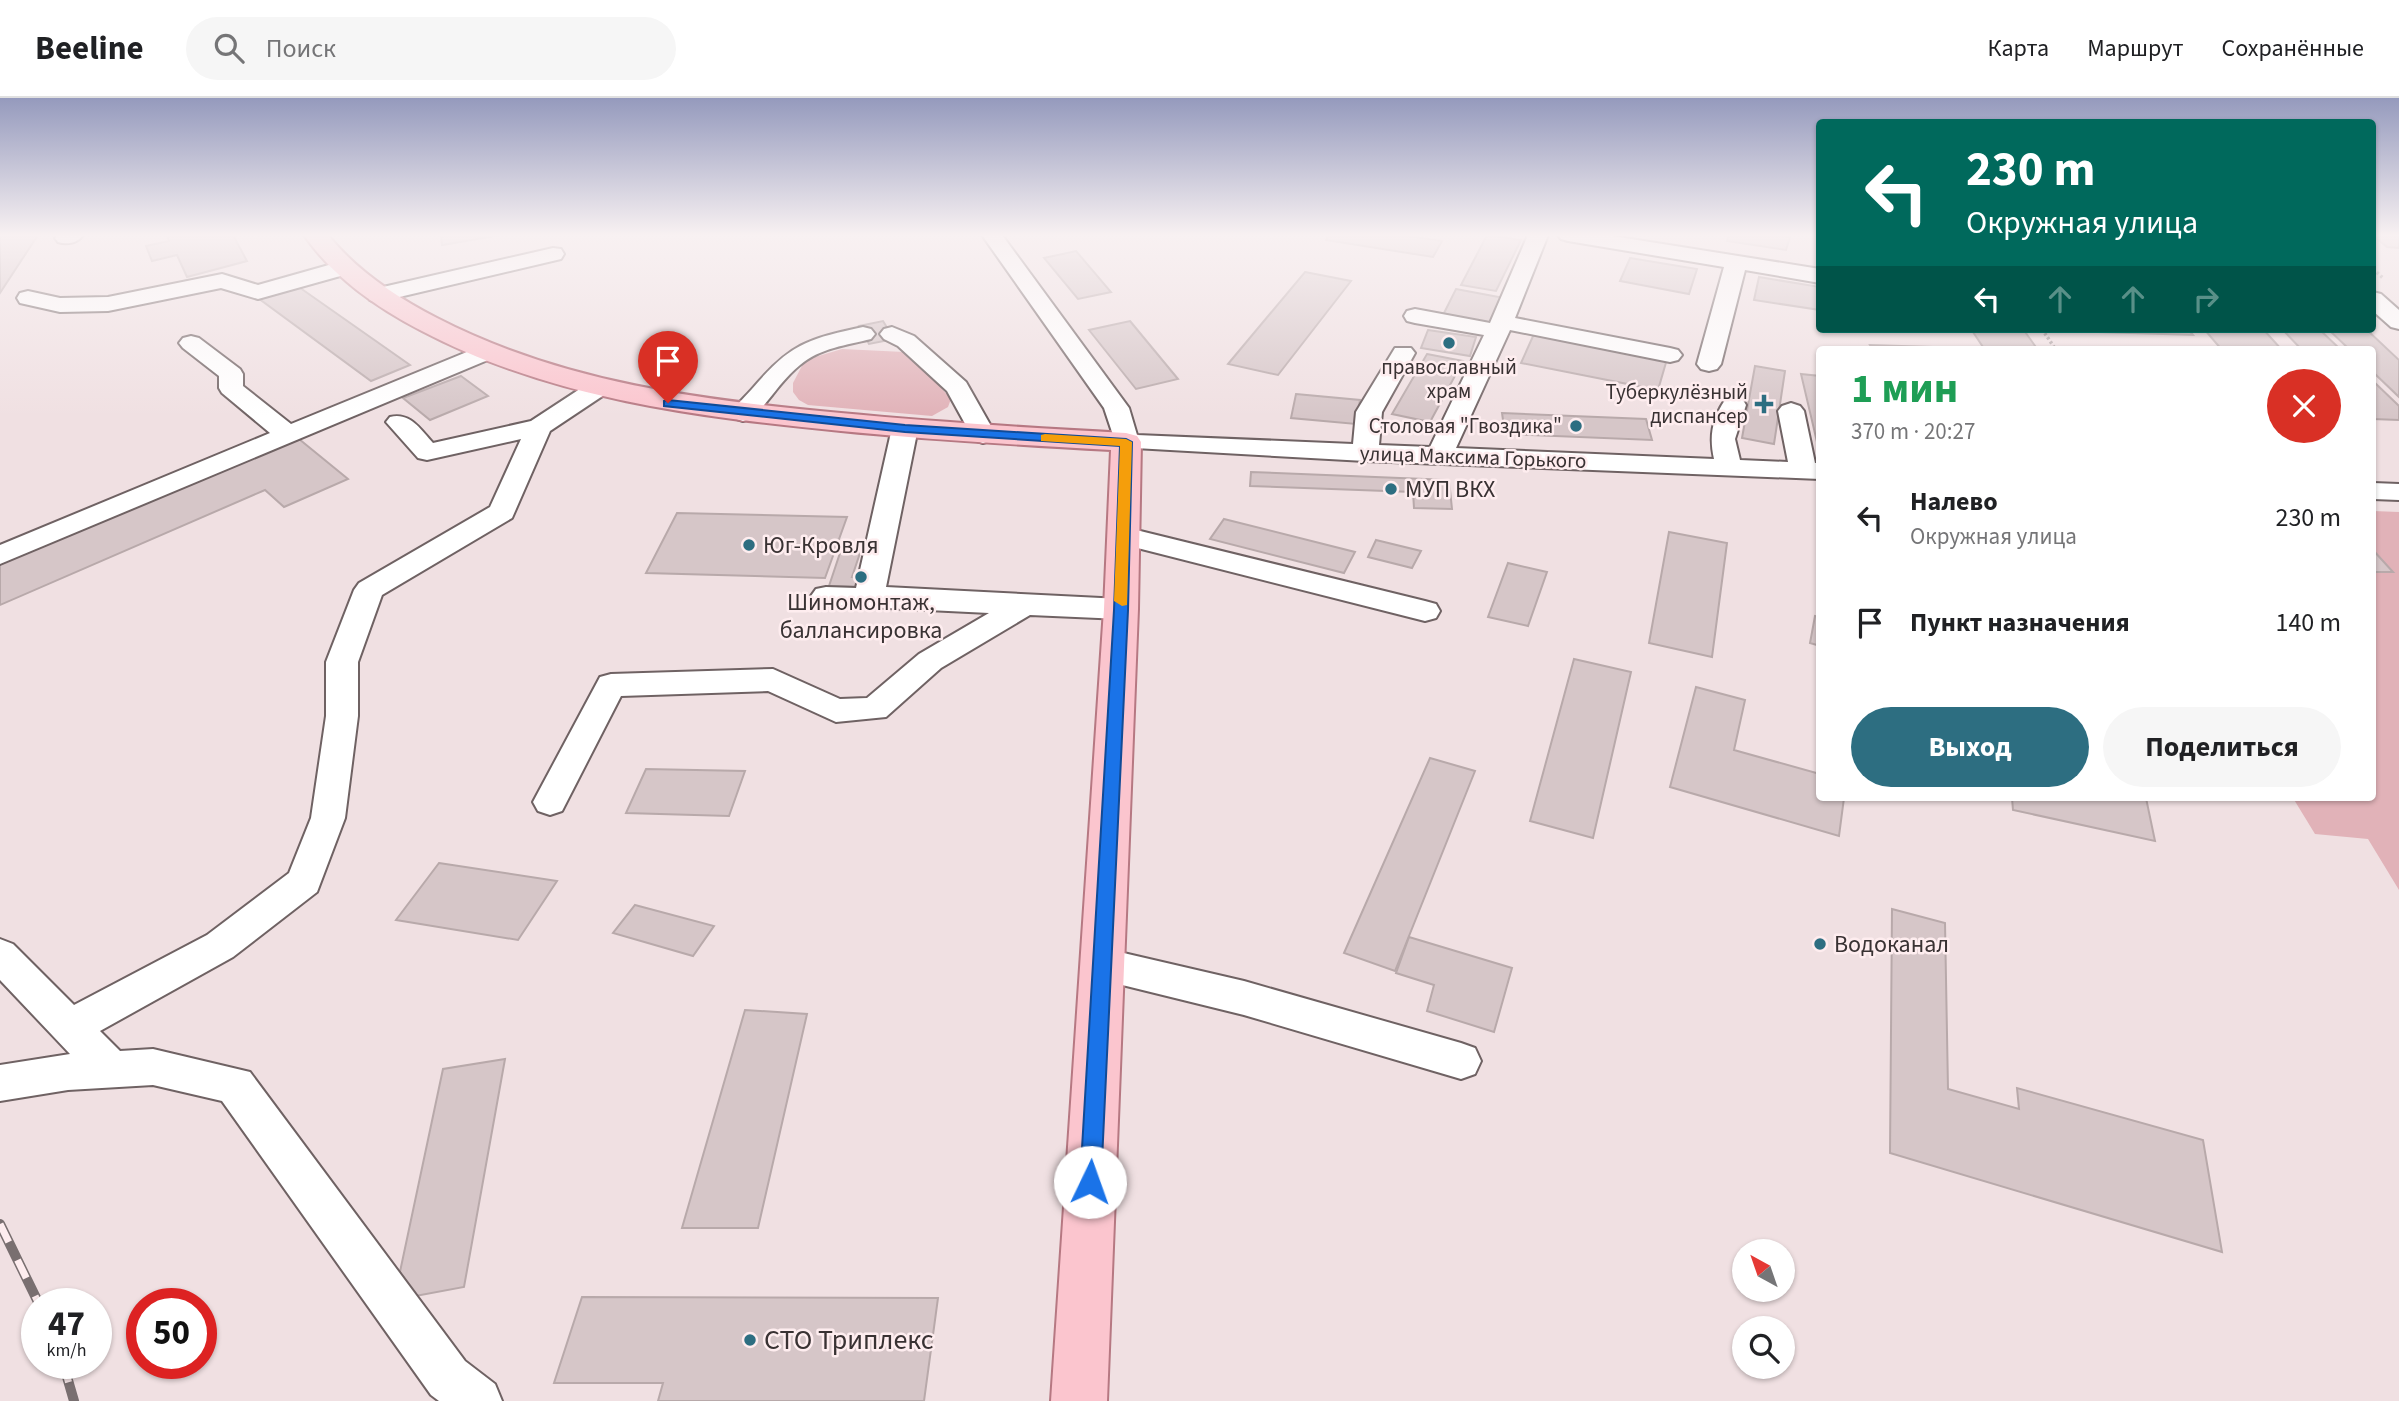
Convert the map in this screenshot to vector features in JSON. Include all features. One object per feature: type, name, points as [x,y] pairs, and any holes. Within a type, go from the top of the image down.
[{"type":"main road","points":[[379,296],[438,331],[487,352],[598,388],[668,403],[743,413],[983,435],[1126,442],[1121,610],[1079,1401]]},
{"type":"street","points":[[28,298],[60,305],[108,304],[149,296]]},
{"type":"street","points":[[1036,296],[1116,408],[1126,442]]},
{"type":"street","points":[[1438,456],[1513,296]]},
{"type":"street","points":[[1709,364],[1727,296]]},
{"type":"street","points":[[2381,302],[2399,322]]},
{"type":"street","points":[[1416,316],[1500,326],[1670,355]]},
{"type":"street","points":[[743,413],[759,399],[792,358],[814,347],[863,334]]},
{"type":"street","points":[[891,334],[906,341],[957,387],[983,435]]},
{"type":"street","points":[[191,343],[231,374],[231,388],[288,435]]},
{"type":"street","points":[[0,555],[487,352]]},
{"type":"street","points":[[1365,453],[1369,412],[1403,353]]},
{"type":"street","points":[[399,422],[427,452],[540,427],[598,388]]},
{"type":"street","points":[[1729,467],[1722,439],[1734,405]]},
{"type":"street","points":[[1791,411],[1812,470]]},
{"type":"street","points":[[70,1027],[220,946],[304,882],[328,818],[342,716],[342,662],[369,590],[502,512],[540,427]]},
{"type":"street","points":[[889,599],[870,592],[905,428]]},
{"type":"street","name":"улица Максима Горького","points":[[1126,442],[1812,470]]},
{"type":"street","points":[[2376,491],[2399,492]]},
{"type":"street","points":[[1124,536],[1425,611]]},
{"type":"street","points":[[826,596],[1121,610]]},
{"type":"street","points":[[550,802],[611,685],[774,680],[836,711],[875,709],[930,661],[1024,605]]},
{"type":"street","points":[[0,955],[111,1069]]},
{"type":"street","points":[[1102,964],[1244,998],[1461,1061]]},
{"type":"street","points":[[0,1083],[68,1072],[153,1067],[235,1085],[448,1378],[478,1401]]},
{"type":"shaded area","points":[[842,349],[904,352],[913,357],[951,399],[948,407],[932,416],[808,405],[799,400],[793,392],[793,383],[805,360]]},
{"type":"shaded area","points":[[2376,511],[2399,512],[2399,890],[2368,839],[2315,834],[2295,801],[2376,801]]},
{"type":"building","points":[[311,296],[410,365],[371,381],[258,298]]},
{"type":"building","points":[[1285,296],[1340,296],[1278,375],[1228,364]]},
{"type":"building","points":[[1453,296],[1504,298],[1490,326],[1442,317]]},
{"type":"building","points":[[1755,296],[1816,296],[1816,309],[1754,300]]},
{"type":"building","points":[[883,321],[894,339],[869,344],[859,326]]},
{"type":"building","points":[[1130,321],[1178,379],[1136,389],[1089,330]]},
{"type":"building","name":"православный храм","points":[[1428,330],[1476,337],[1470,356],[1421,348]]},
{"type":"building","points":[[1974,333],[2026,333],[2035,346],[1982,346]]},
{"type":"building","points":[[2130,333],[2191,333],[2193,335]]},
{"type":"building","points":[[2207,333],[2267,333],[2278,346],[2219,346]]},
{"type":"building","points":[[2286,333],[2323,333],[2337,346],[2298,346]]},
{"type":"building","points":[[2332,333],[2370,333],[2399,360],[2399,397],[2376,375],[2376,346],[2346,346]]},
{"type":"building","points":[[1534,334],[1667,359],[1658,390],[1521,363]]},
{"type":"building","points":[[1427,354],[1463,361],[1430,422],[1392,414]]},
{"type":"building","name":"Туберкулёзный диспансер","points":[[1755,366],[1785,371],[1774,444],[1742,438]]},
{"type":"building","points":[[1801,374],[1816,376],[1816,438]]},
{"type":"building","points":[[461,376],[488,396],[430,420],[403,398]]},
{"type":"building","points":[[2376,384],[2399,406],[2399,420],[2376,419]]},
{"type":"building","points":[[1296,394],[1360,400],[1356,424],[1291,418]]},
{"type":"building","name":"Столовая \"Гвоздика\"","points":[[1502,413],[1646,419],[1652,440],[1505,434]]},
{"type":"building","points":[[299,439],[348,479],[284,507],[265,490],[0,605],[0,563]]},
{"type":"building","name":"МУП ВКХ","points":[[1251,472],[1449,480],[1452,509],[1414,508],[1413,492],[1250,486]]},
{"type":"building","name":"Юг-Кровля","points":[[677,513],[847,517],[825,578],[646,573]]},
{"type":"building","points":[[1224,519],[1355,552],[1344,573],[1210,539]]},
{"type":"building","points":[[1669,532],[1727,543],[1712,657],[1649,643]]},
{"type":"building","points":[[1376,540],[1421,551],[1412,568],[1368,557]]},
{"type":"building","points":[[840,553],[860,553],[852,577],[871,577],[869,587],[829,586]]},
{"type":"building","points":[[2376,553],[2393,572],[2376,572]]},
{"type":"building","points":[[1508,563],[1547,572],[1528,626],[1488,617]]},
{"type":"building","points":[[1815,616],[1816,616],[1816,645],[1810,643]]},
{"type":"building","points":[[1574,659],[1631,672],[1593,838],[1530,821]]},
{"type":"building","points":[[1696,687],[1745,700],[1734,750],[1816,773],[1816,801],[1844,801],[1839,836],[1670,787]]},
{"type":"building","points":[[1430,758],[1475,771],[1395,971],[1344,953]]},
{"type":"building","points":[[646,769],[745,771],[729,816],[626,813]]},
{"type":"building","points":[[2012,801],[2147,801],[2155,841],[2013,810]]},
{"type":"building","points":[[439,863],[557,881],[518,940],[396,920]]},
{"type":"building","points":[[635,905],[714,926],[693,956],[613,933]]},
{"type":"building","points":[[1892,909],[1945,923],[1948,1089],[2019,1109],[2017,1088],[2203,1140],[2222,1252],[1890,1153]]},
{"type":"building","points":[[1409,937],[1512,968],[1494,1032],[1427,1011],[1434,985],[1396,973]]},
{"type":"building","points":[[745,1010],[807,1014],[758,1228],[682,1228]]},
{"type":"building","points":[[505,1059],[464,1287],[394,1300],[443,1069]]},
{"type":"building","name":"СТО Триплекс","points":[[582,1297],[938,1298],[924,1401],[658,1401],[663,1383],[554,1383]]},
{"type":"railway","points":[[0,1224],[31,1288]]},
{"type":"railway","points":[[68,1379],[74,1401]]},
{"type":"slow traffic","points":[[1045,438],[1126,442],[1122,601]]},
{"type":"place","name":"православный храм","points":[[1449,343]]},
{"type":"place","name":"Туберкулёзный диспансер","points":[[1764,404]]},
{"type":"place","name":"Столовая \"Гвоздика\"","points":[[1576,426]]},
{"type":"place","name":"МУП ВКХ","points":[[1391,489]]},
{"type":"place","name":"Юг-Кровля","points":[[749,545]]},
{"type":"place","name":"Шиномонтаж, баллансировка","points":[[861,577]]},
{"type":"place","name":"Водоканал","points":[[1820,944]]},
{"type":"place","name":"СТО Триплекс","points":[[750,1340]]},
{"type":"route","points":[[668,403],[743,413],[983,435],[1126,442],[1121,610],[1090,1182]]}]
